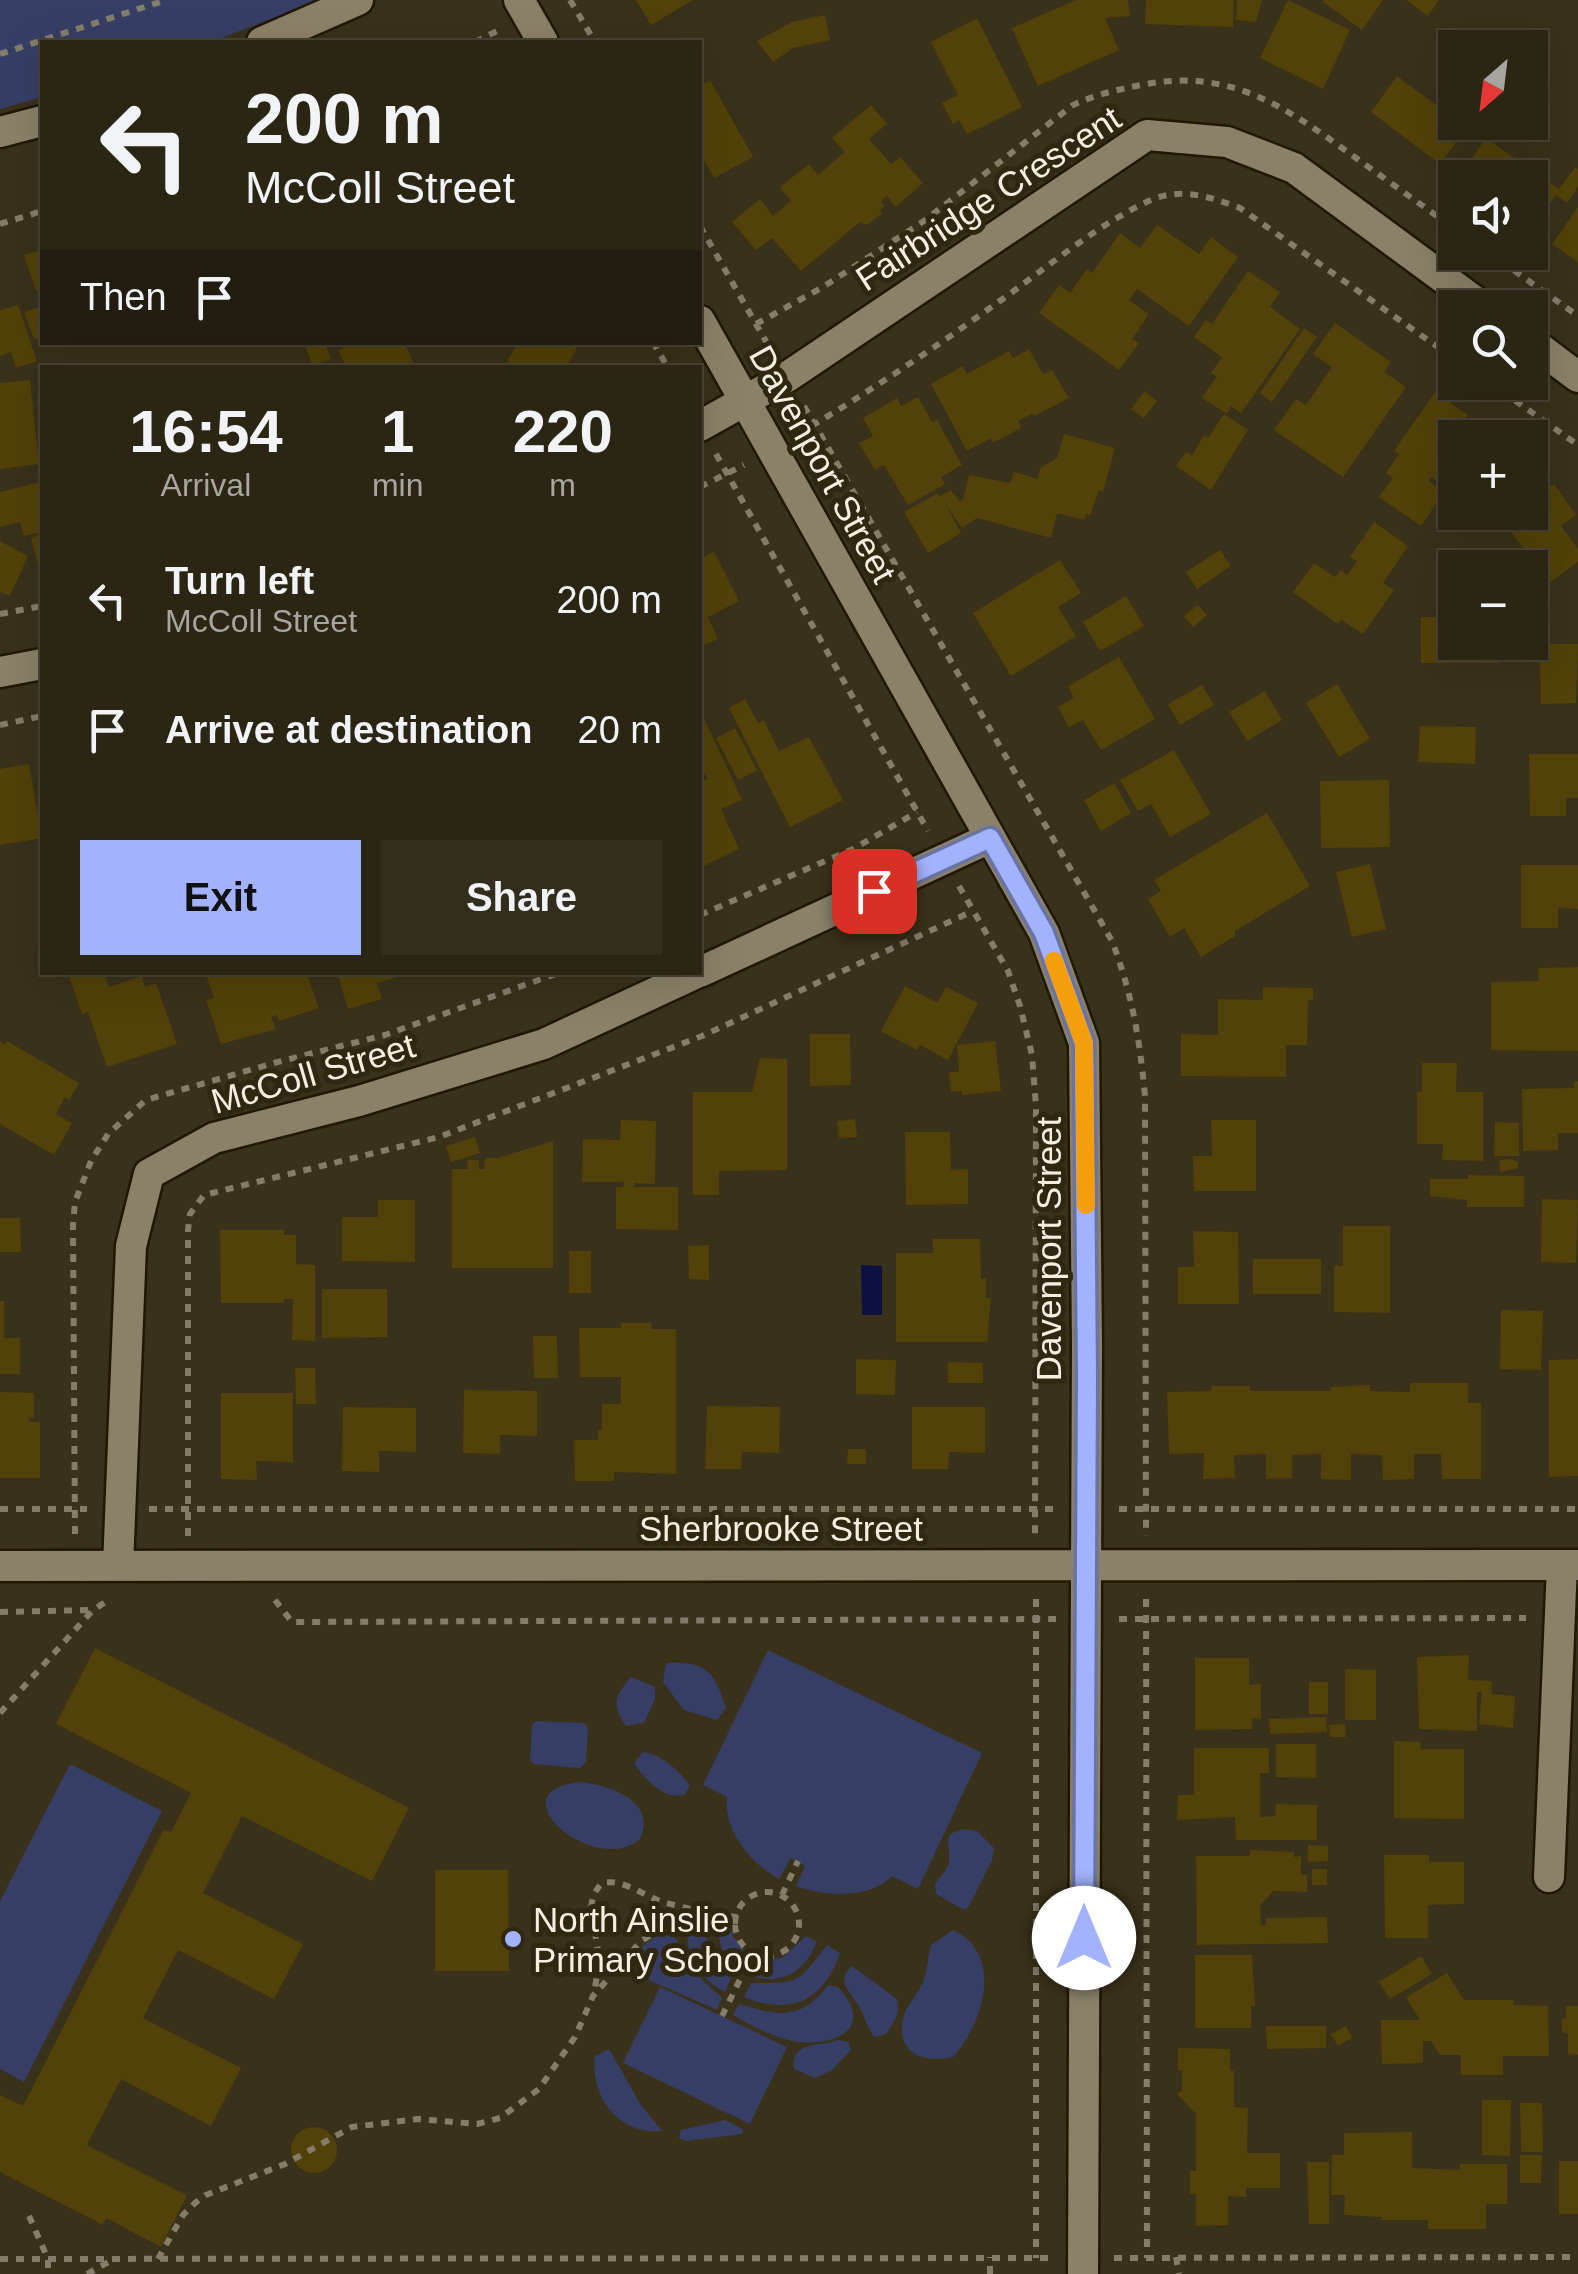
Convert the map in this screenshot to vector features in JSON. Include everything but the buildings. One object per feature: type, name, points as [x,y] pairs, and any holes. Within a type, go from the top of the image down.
[{"type":"street","points":[[267,40],[358,0]]},
{"type":"street","points":[[519,0],[542,40]]},
{"type":"street","points":[[0,132],[40,122]]},
{"type":"street","name":"Fairbridge Crescent","points":[[702,425],[787,377],[1148,135],[1228,142],[1294,168],[1460,290]]},
{"type":"street","name":"Davenport Street","points":[[702,325],[1044,933],[1084,1043],[1082,2274]]},
{"type":"street","points":[[1548,355],[1578,377]]},
{"type":"street","points":[[0,672],[40,664]]},
{"type":"street","name":"McColl Street","points":[[702,971],[990,838]]},
{"type":"street","name":"McColl Street","points":[[118,1566],[131,1246],[149,1174],[214,1138],[359,1101],[544,1044],[693,975]]},
{"type":"street","name":"Sherbrooke Street","points":[[0,1566],[1570,1565],[1560,1618],[1549,1878]]},
{"type":"path","points":[[43,40],[166,0]]},
{"type":"path","points":[[570,0],[593,40]]},
{"type":"path","points":[[0,54],[40,41]]},
{"type":"path","points":[[1438,346],[1240,208],[1208,196],[1182,193],[1152,199],[1083,242],[814,424],[1112,941],[1127,978],[1139,1028],[1146,1096],[1146,1509],[1578,1510]]},
{"type":"path","points":[[0,224],[40,211]]},
{"type":"path","points":[[702,230],[756,324]]},
{"type":"path","points":[[1513,270],[1578,316]]},
{"type":"path","points":[[1515,400],[1578,445]]},
{"type":"path","points":[[702,486],[728,474],[1008,972],[1032,1056],[1036,1107],[1036,1509],[186,1509],[188,1230],[190,1214],[204,1195],[439,1137],[702,1036],[973,911]]},
{"type":"path","points":[[0,614],[40,606]]},
{"type":"path","points":[[0,725],[40,716]]},
{"type":"path","points":[[702,914],[853,849],[917,812]]},
{"type":"path","points":[[0,1509],[75,1509]]},
{"type":"path","points":[[267,1595],[277,1601],[292,1622],[1036,1619],[1036,2258]]},
{"type":"path","points":[[1,1708],[94,1610],[118,1597]]},
{"type":"path","points":[[0,1612],[94,1610]]},
{"type":"path","points":[[1146,2258],[1146,1618],[1560,1618]]},
{"type":"path","points":[[782,1895],[798,1862]]},
{"type":"path","points":[[593,1996],[598,1958],[590,1909],[593,1894],[602,1883],[614,1882],[658,1900],[706,1913],[736,1916]]},
{"type":"path","points":[[759,1892],[782,1895],[793,1904],[799,1917],[799,1932],[781,1953],[767,1956],[753,1952],[738,1938],[736,1916],[749,1898],[759,1892]]},
{"type":"path","points":[[158,2259],[183,2215],[206,2195],[286,2164],[352,2127],[418,2120],[477,2124],[500,2118],[540,2089],[562,2059],[593,1996],[624,1957],[653,1932],[690,1921],[736,1916]]},
{"type":"path","points":[[722,2016],[753,1952]]},
{"type":"path","points":[[30,2216],[48,2259],[48,2274]]},
{"type":"path","points":[[0,2259],[990,2257],[990,2274]]},
{"type":"path","points":[[1180,2274],[1176,2258],[1578,2257]]},
{"type":"path","points":[[86,2274],[113,2259]]},
{"type":"shaded area","points":[[0,0],[321,0],[216,40],[40,40],[40,98],[0,109]]},
{"type":"shaded area","points":[[861,1265],[882,1266],[882,1315],[862,1315]]},
{"type":"shaded area","points":[[768,1650],[982,1753],[918,1889],[892,1876],[871,1889],[846,1894],[807,1889],[796,1886],[805,1866],[791,1858],[779,1879],[741,1845],[730,1822],[727,1797],[703,1785]]},
{"type":"shaded area","points":[[666,1663],[691,1664],[713,1677],[726,1708],[717,1720],[684,1710],[663,1682]]},
{"type":"shaded area","points":[[631,1677],[655,1687],[655,1699],[644,1723],[626,1726],[617,1700]]},
{"type":"shaded area","points":[[536,1721],[584,1723],[588,1729],[586,1762],[580,1768],[534,1764],[530,1760],[532,1725]]},
{"type":"shaded area","points":[[643,1752],[663,1760],[681,1775],[690,1786],[684,1795],[669,1794],[649,1781],[634,1763]]},
{"type":"shaded area","points":[[70,1764],[162,1811],[24,2082],[0,2069],[0,1901]]},
{"type":"shaded area","points":[[579,1782],[615,1791],[636,1804],[644,1825],[640,1839],[621,1848],[600,1848],[561,1829],[549,1815],[546,1801],[555,1789]]},
{"type":"shaded area","points":[[965,1829],[977,1831],[994,1848],[992,1860],[964,1910],[936,1894],[935,1884],[949,1862],[949,1837]]},
{"type":"shaded area","points":[[715,1922],[731,1922],[733,1936],[746,1953],[738,1969],[723,1954]]},
{"type":"shaded area","points":[[688,1925],[700,1925],[717,1960],[733,1973],[725,1992],[695,1965],[688,1946]]},
{"type":"shaded area","points":[[953,1930],[969,1941],[979,1955],[984,1990],[964,2043],[953,2057],[932,2059],[908,2048],[902,2031],[903,2019],[924,1979],[931,1945]]},
{"type":"shaded area","points":[[666,1931],[677,1940],[692,1970],[722,1998],[717,2010],[642,1977],[639,1954],[651,1939]]},
{"type":"shaded area","points":[[806,1936],[817,1941],[800,1968],[773,1979],[751,1976],[760,1960],[782,1958]]},
{"type":"shaded area","points":[[827,1945],[840,1953],[825,1983],[815,1993],[790,2004],[776,2005],[744,1997],[751,1983],[797,1978]]},
{"type":"shaded area","points":[[852,1966],[897,1999],[897,2013],[886,2034],[875,2037],[846,1987],[845,1977]]},
{"type":"shaded area","points":[[828,1985],[838,1987],[848,2000],[853,2022],[848,2030],[828,2040],[799,2042],[783,2038],[733,2015],[739,2004],[777,2013],[798,2010]]},
{"type":"shaded area","points":[[660,1987],[787,2047],[750,2124],[623,2063]]},
{"type":"shaded area","points":[[839,2040],[848,2042],[851,2050],[832,2070],[815,2078],[794,2069],[794,2060],[802,2049]]},
{"type":"shaded area","points":[[609,2049],[641,2105],[662,2131],[633,2127],[602,2099],[594,2071],[595,2056]]},
{"type":"shaded area","points":[[725,2120],[743,2129],[742,2134],[686,2141],[679,2138],[681,2130]]},
{"type":"slow traffic","points":[[1054,961],[1084,1043],[1086,1205]]},
{"type":"place","name":"North Ainslie Primary School","points":[[513,1939]]},
{"type":"route","points":[[874,891],[990,838],[1044,933],[1084,1043],[1084,1938]]}]
